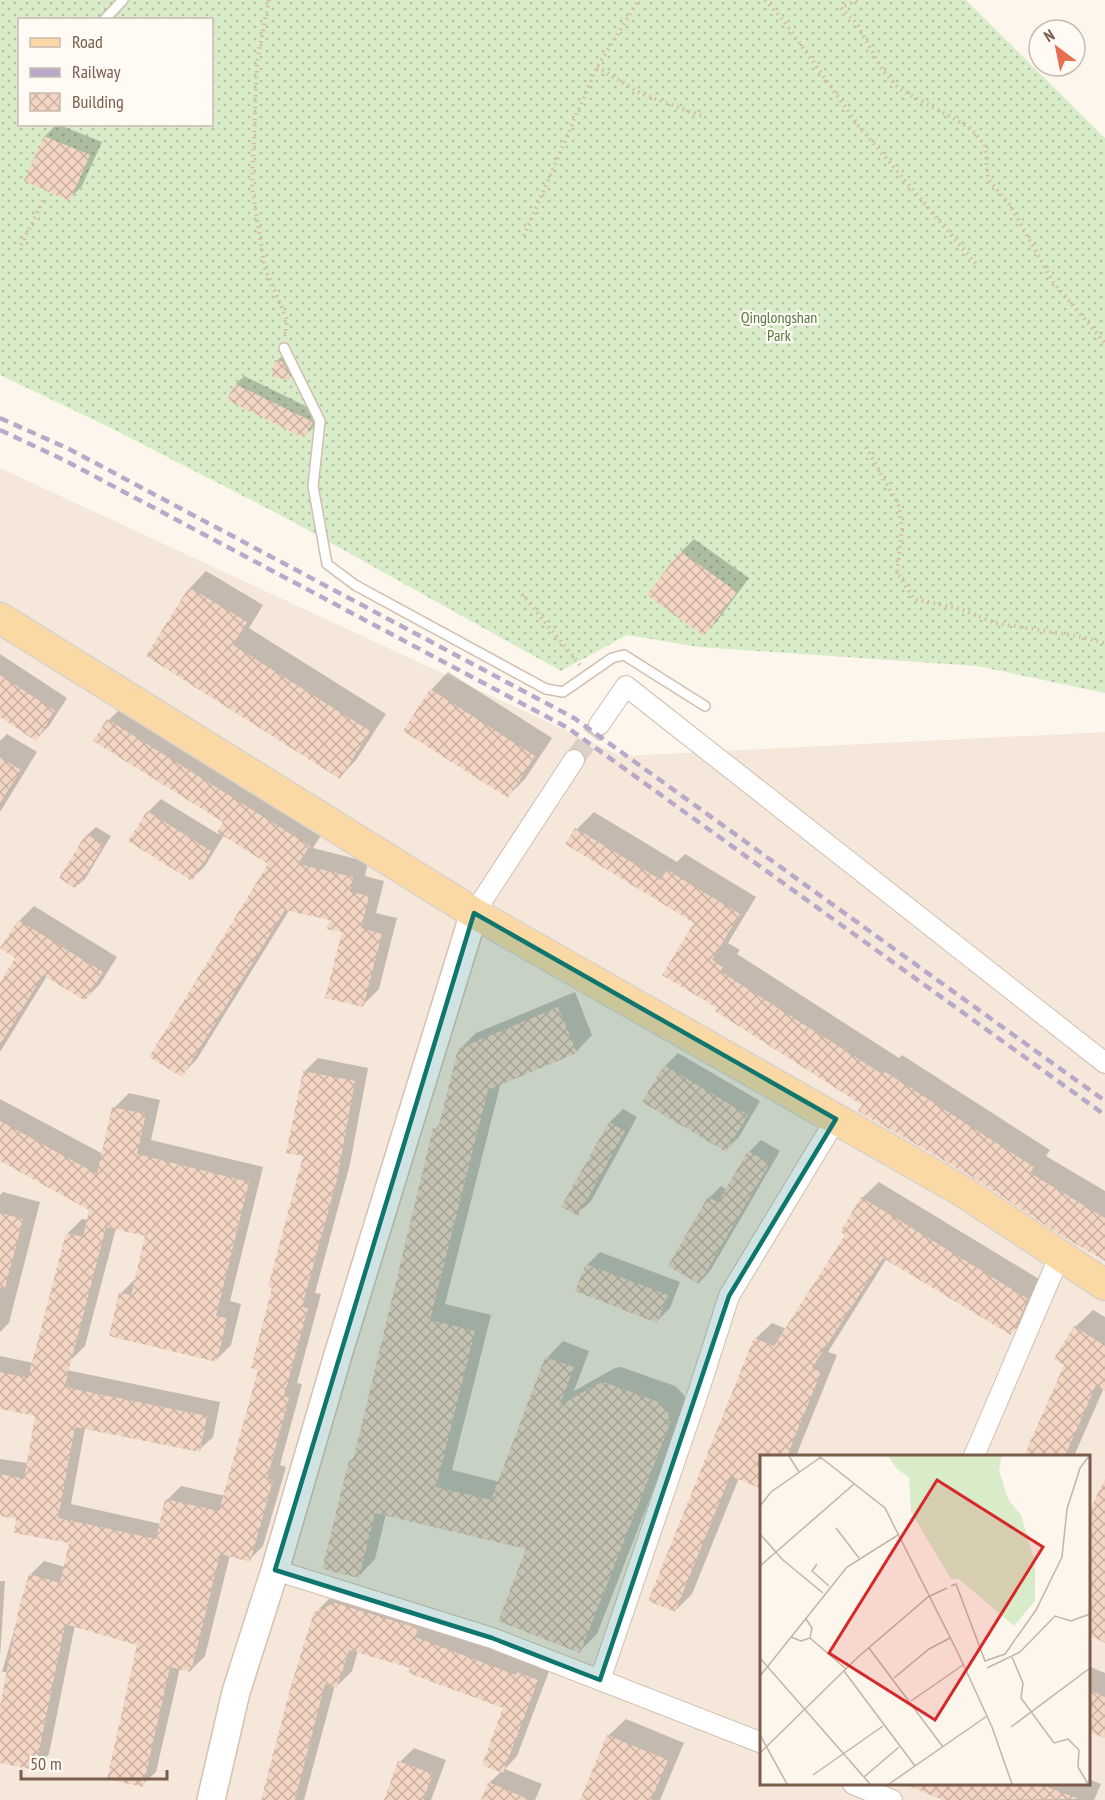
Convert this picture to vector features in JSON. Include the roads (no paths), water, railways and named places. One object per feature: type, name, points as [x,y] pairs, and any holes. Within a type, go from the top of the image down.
[{"type":"main road","points":[[0,618],[474,913],[962,1191],[1105,1285]]},
{"type":"street","points":[[599,724],[626,686],[1105,1063]]},
{"type":"street","points":[[210,1800],[236,1692],[474,913],[574,760]]},
{"type":"street","points":[[600,1680],[729,1296],[836,1119]]},
{"type":"street","points":[[974,1455],[1060,1256]]},
{"type":"street","points":[[275,1570],[492,1638],[760,1742]]},
{"type":"street","points":[[855,1785],[892,1800]]},
{"type":"lane","points":[[106,18],[123,0]]},
{"type":"lane","points":[[284,348],[320,421],[313,486],[327,564],[356,585],[546,689],[563,692],[612,658],[624,655],[705,706]]},
{"type":"tunnel","points":[[574,760],[599,725]]},
{"type":"railway","points":[[0,418],[69,449],[574,718],[1105,1101]]},
{"type":"railway","points":[[0,430],[64,460],[568,728],[1105,1115]]},
{"type":"park label","name":"Qinglongshan Park","points":[[779,326]]}]
